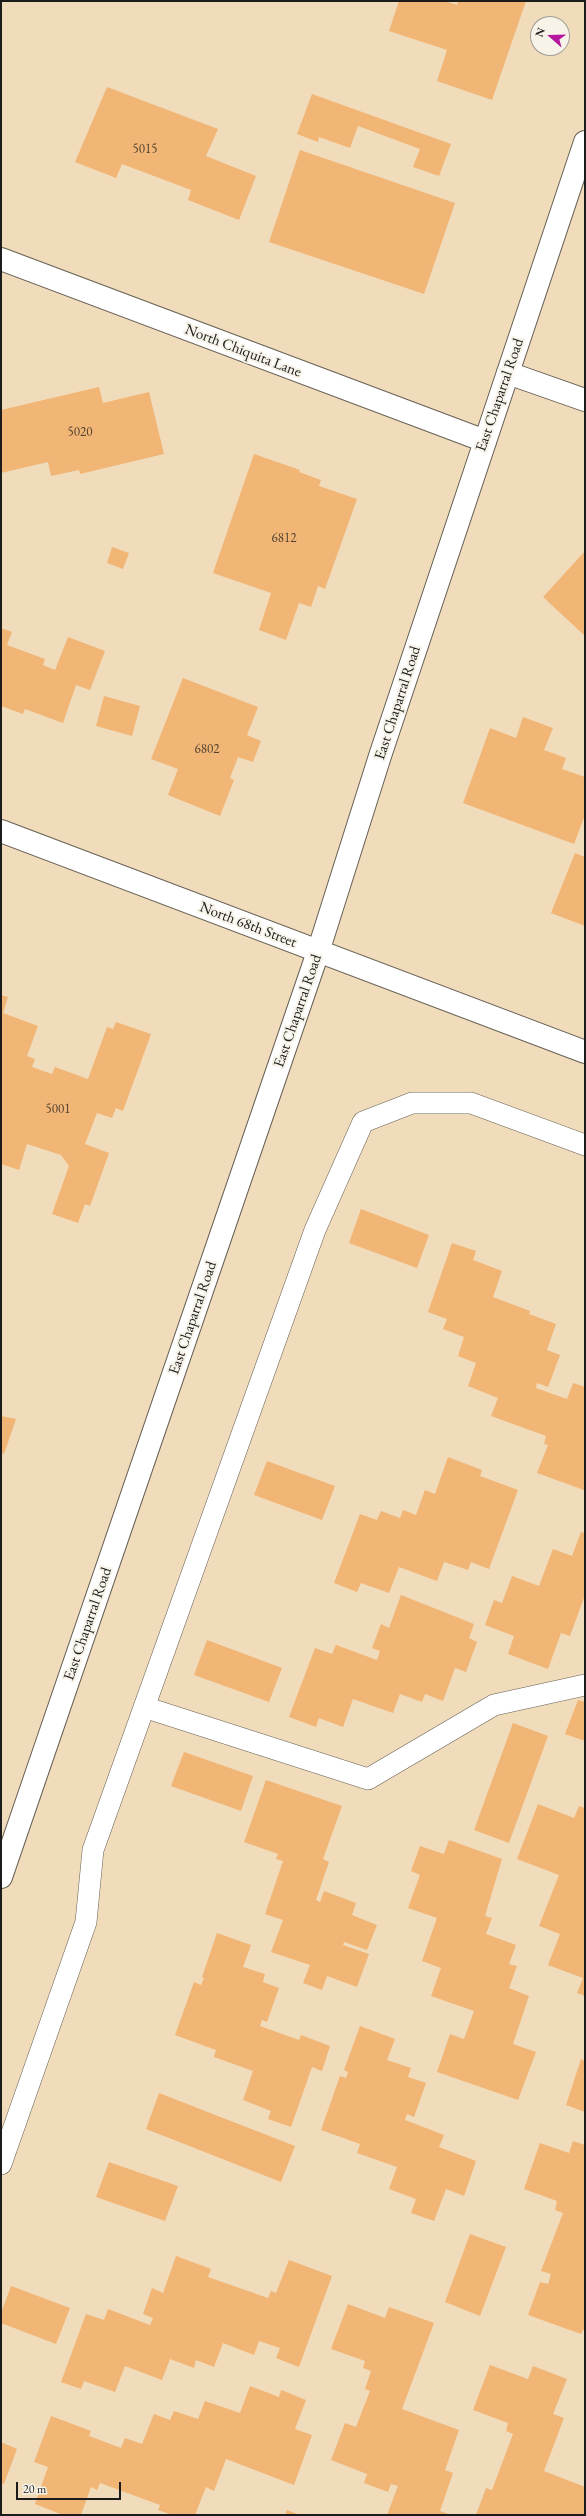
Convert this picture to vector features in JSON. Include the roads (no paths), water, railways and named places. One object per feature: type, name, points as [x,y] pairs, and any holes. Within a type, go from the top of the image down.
[{"type":"main road","name":"East Chaparral Road","points":[[1,1877],[318,952],[380,756],[585,142]]},
{"type":"main road","name":"North Chiquita Lane","points":[[1,259],[485,441]]},
{"type":"main road","points":[[508,373],[585,400]]},
{"type":"main road","name":"North 68th Street","points":[[1,831],[585,1052]]},
{"type":"lane","points":[[1,2164],[86,1922],[93,1850],[315,1230],[363,1122],[412,1103],[471,1104],[585,1145]]},
{"type":"lane","points":[[144,1707],[368,1779],[494,1705],[585,1685]]}]
